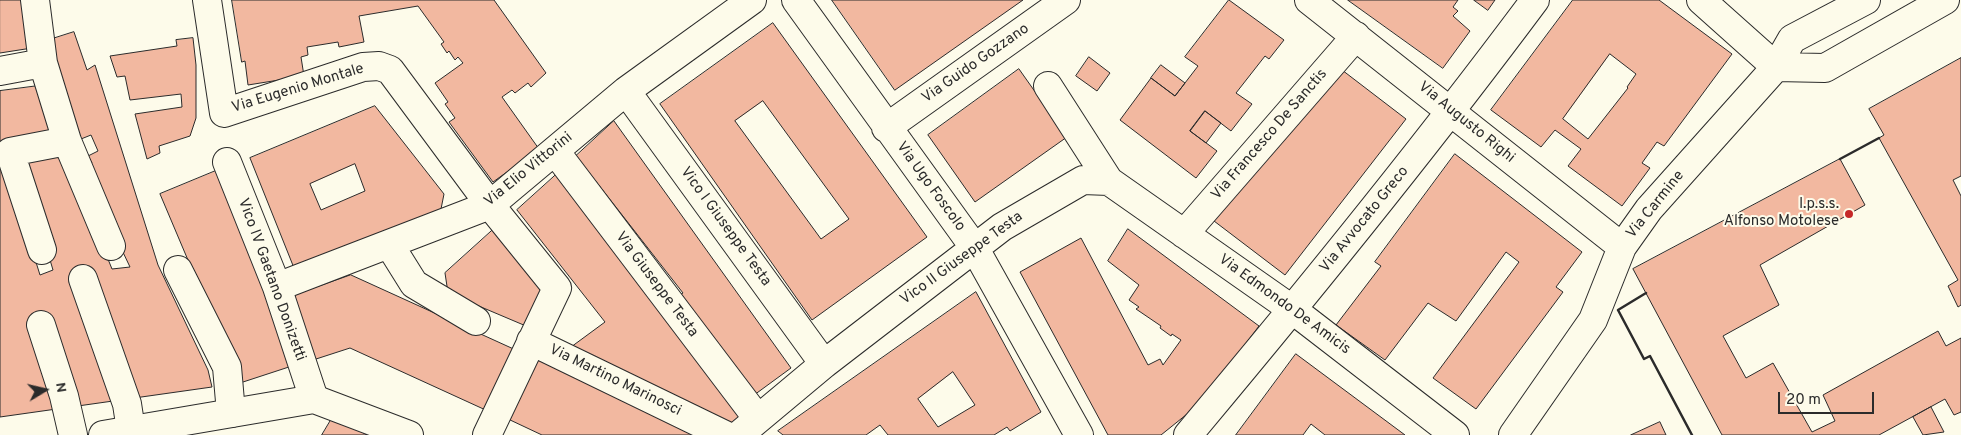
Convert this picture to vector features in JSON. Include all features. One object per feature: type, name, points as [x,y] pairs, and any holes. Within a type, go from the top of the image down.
[{"type":"street","points":[[35,0],[44,63],[67,141],[111,246]]},
{"type":"street","name":"Via Eugenio Montale","points":[[207,0],[224,113],[363,67],[379,66],[390,70],[490,205],[557,288],[531,341]]},
{"type":"street","name":"Via Elio Vittorini","points":[[277,287],[490,205],[626,91],[752,0]]},
{"type":"street","name":"Via Ugo Foscolo","points":[[796,0],[886,128],[974,247],[1078,435]]},
{"type":"street","name":"Via Guido Gozzano","points":[[886,128],[1066,0]]},
{"type":"street","name":"Via Augusto Righi","points":[[1309,0],[1622,247]]},
{"type":"street","name":"Via Avvocato Greco","points":[[1188,435],[1294,310],[1451,112],[1535,0]]},
{"type":"street","points":[[1700,0],[1776,67],[1825,68],[1944,0]]},
{"type":"street","name":"Via Carmine","points":[[1513,435],[1593,320],[1622,247],[1649,209],[1776,67],[1792,39],[1866,0]]},
{"type":"street","name":"Via Francesco De Sanctis","points":[[1184,234],[1356,36]]},
{"type":"street","points":[[0,71],[44,63]]},
{"type":"street","points":[[1048,86],[1110,181]]},
{"type":"street","name":"Vico I Giuseppe Testa","points":[[626,91],[824,364]]},
{"type":"street","points":[[42,250],[10,152],[67,141]]},
{"type":"street","name":"Via Giuseppe Testa","points":[[555,151],[748,427]]},
{"type":"street","name":"Vico IV Gaetano Donizetti","points":[[227,162],[277,287],[314,399]]},
{"type":"street","name":"Vico II Giuseppe Testa","points":[[748,427],[824,364],[1002,227],[1083,180],[1110,181]]},
{"type":"street","name":"Via Edmondo De Amicis","points":[[1110,181],[1294,310],[1455,435]]},
{"type":"street","points":[[389,244],[414,284],[476,321]]},
{"type":"street","points":[[178,270],[227,368],[231,413]]},
{"type":"street","points":[[83,279],[127,404],[131,430]]},
{"type":"street","points":[[41,325],[64,396],[73,435]]},
{"type":"street","points":[[487,435],[531,341]]},
{"type":"street","name":"Via Martino Marinosci","points":[[531,341],[725,435]]},
{"type":"street","points":[[103,435],[314,399],[409,435]]},
{"type":"building","points":[[0,0],[26,0],[32,48],[0,53]]},
{"type":"building","points":[[232,0],[494,0],[546,73],[531,87],[528,83],[515,93],[512,90],[502,97],[539,149],[493,182],[449,122],[455,118],[445,104],[448,102],[435,83],[463,63],[458,57],[455,60],[449,51],[447,53],[441,44],[444,42],[418,6],[359,16],[364,42],[339,47],[338,42],[307,47],[308,55],[301,57],[304,76],[248,85],[245,61],[242,62]]},
{"type":"building","points":[[832,0],[1023,0],[895,90]]},
{"type":"building","points":[[1229,0],[1284,40],[1269,59],[1265,56],[1236,93],[1252,104],[1231,131],[1205,111],[1190,131],[1217,151],[1196,178],[1120,120],[1151,78],[1175,96],[1198,66],[1185,57]]},
{"type":"building","points":[[1348,0],[1458,0],[1453,7],[1458,11],[1453,16],[1470,31],[1443,68]]},
{"type":"building","points":[[1474,0],[1495,0],[1488,10]]},
{"type":"building","points":[[1573,0],[1659,0],[1732,54],[1664,146],[1657,142],[1642,163],[1650,168],[1622,206],[1568,166],[1581,149],[1555,130],[1541,147],[1491,110]],"holes":[[[1610,54],[1636,74],[1628,88],[1588,139],[1563,119]]]},
{"type":"building","points":[[773,23],[927,237],[812,320],[660,104]],"holes":[[[763,101],[849,219],[821,239],[735,121]]]},
{"type":"building","points":[[74,32],[87,70],[95,65],[158,265],[208,370],[212,387],[0,417],[0,164],[5,163],[40,275],[53,270],[20,159],[63,148],[112,269],[130,267],[83,168],[92,163],[88,156],[98,151],[91,135],[76,141],[49,40]]},
{"type":"building","points":[[193,38],[196,65],[196,118],[190,136],[159,146],[160,153],[147,159],[135,114],[182,107],[181,94],[130,100],[125,76],[117,77],[110,56],[177,46],[176,40]]},
{"type":"building","points":[[1089,57],[1110,73],[1097,91],[1076,76]]},
{"type":"building","points":[[1961,58],[1961,176],[1953,180],[1961,196],[1961,305],[1958,307],[1948,286],[1958,280],[1879,138],[1884,135],[1869,109]]},
{"type":"building","points":[[1161,65],[1185,83],[1175,96],[1151,78]]},
{"type":"building","points":[[1019,69],[1067,137],[975,202],[928,135]]},
{"type":"building","points":[[1342,70],[1406,119],[1285,275],[1214,221]]},
{"type":"building","points":[[38,86],[58,134],[0,148],[0,91]]},
{"type":"building","points":[[375,106],[444,194],[441,209],[294,268],[250,158]],"holes":[[[355,164],[365,191],[321,210],[310,184]]]},
{"type":"building","points":[[1205,111],[1221,123],[1206,143],[1190,131]]},
{"type":"building","points":[[614,121],[791,368],[750,398],[678,296],[683,293],[576,156]]},
{"type":"building","points":[[1455,154],[1582,252],[1556,287],[1563,292],[1476,409],[1433,378],[1519,262],[1506,252],[1456,321],[1428,303],[1385,360],[1336,325],[1381,266],[1375,262]]},
{"type":"building","points":[[1840,159],[1865,205],[1760,265],[1779,305],[1723,336],[1746,378],[1773,363],[1812,432],[1835,421],[1823,395],[1938,331],[1946,346],[1961,338],[1961,412],[1954,415],[1945,399],[1879,435],[1722,435],[1633,269]]},
{"type":"building","points":[[218,170],[298,364],[240,383],[160,194]]},
{"type":"building","points":[[558,173],[747,417],[730,430],[571,347],[605,322],[517,210]]},
{"type":"building","points":[[495,228],[545,288],[526,326],[448,293],[445,273]]},
{"type":"building","points":[[1128,229],[1259,326],[1202,402],[1161,435],[1108,435],[1020,272],[1081,238],[1148,365],[1160,359],[1163,365],[1181,340],[1172,334],[1171,336],[1160,328],[1161,326],[1136,309],[1139,307],[1129,300],[1139,285],[1108,261]]},
{"type":"building","points":[[351,275],[518,351],[490,412],[350,348],[313,360],[286,298]]},
{"type":"building","points":[[976,292],[1041,412],[1010,431],[1007,427],[994,435],[888,435],[880,425],[866,435],[783,435],[778,431]],"holes":[[[953,372],[975,405],[938,427],[918,399]]]},
{"type":"building","points":[[1296,354],[1405,435],[1325,435],[1311,424],[1303,435],[1236,435]]},
{"type":"building","points":[[535,358],[703,435],[542,435],[508,419]]},
{"type":"building","points":[[1931,407],[1944,432],[1923,435],[1913,417]]},
{"type":"building","points":[[334,415],[367,435],[322,435]]},
{"type":"building","points":[[1660,422],[1666,435],[1631,435]]},
{"type":"wall","points":[[1840,159],[1879,138]]},
{"type":"wall","points":[[1646,293],[1618,310],[1644,359],[1650,356],[1692,435]]},
{"type":"place","name":"I.p.s.s. Alfonso Motolese","points":[[1849,214]]}]
